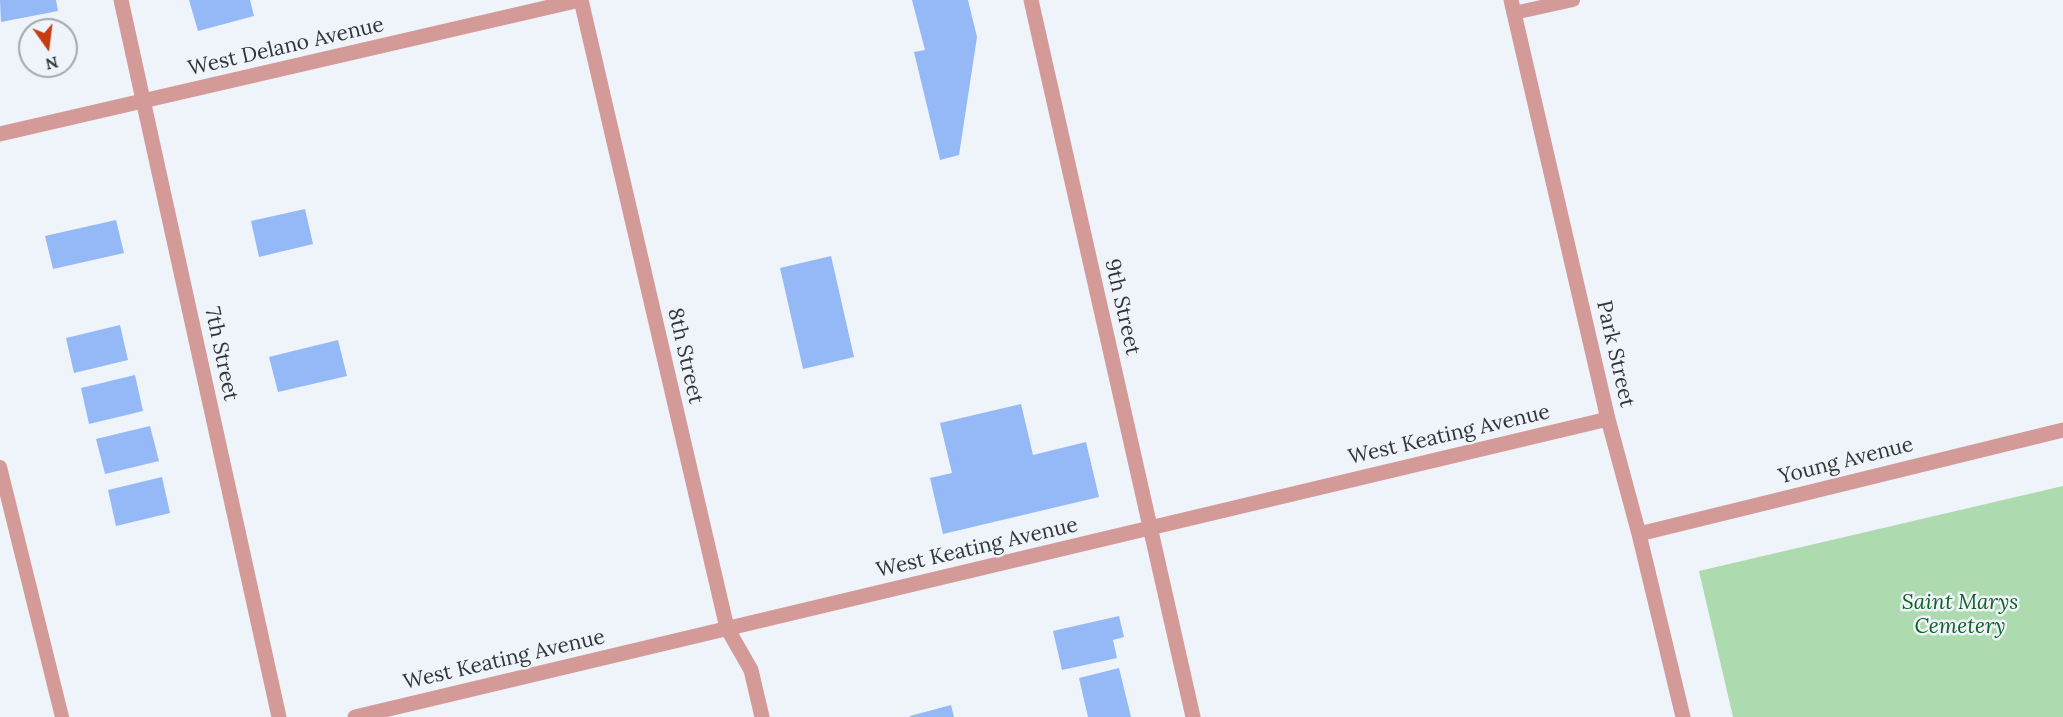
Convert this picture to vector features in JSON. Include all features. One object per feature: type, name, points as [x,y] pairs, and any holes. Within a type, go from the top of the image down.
[{"type":"street","name":"7th Street","points":[[121,0],[279,717]]},
{"type":"street","name":"West Delano Avenue","points":[[0,134],[580,0]]},
{"type":"street","name":"8th Street","points":[[580,0],[727,628],[751,670],[762,717]]},
{"type":"street","name":"9th Street","points":[[1031,0],[1193,717]]},
{"type":"street","name":"Park Street","points":[[1513,7],[1608,419],[1639,534],[1683,717]]},
{"type":"street","name":"West Keating Avenue","points":[[355,717],[1608,419]]},
{"type":"street","name":"Young Avenue","points":[[1639,534],[2063,430]]},
{"type":"lane","points":[[1513,7],[1574,0]]},
{"type":"lane","points":[[0,467],[62,717]]},
{"type":"green space","name":"Saint Marys Cemetery","points":[[2063,486],[2063,717],[1733,717],[1699,571]]},
{"type":"building","points":[[0,0],[56,0],[58,11],[1,22]]},
{"type":"building","points":[[189,0],[250,0],[254,16],[198,31]]},
{"type":"building","points":[[912,0],[968,0],[977,37],[959,155],[940,160],[914,52],[925,50]]},
{"type":"building","points":[[305,209],[313,244],[259,257],[251,221]]},
{"type":"building","points":[[116,220],[124,253],[53,269],[45,236]]},
{"type":"building","points":[[831,256],[854,357],[803,369],[780,268]]},
{"type":"building","points":[[120,325],[128,360],[74,373],[66,338]]},
{"type":"building","points":[[338,340],[347,376],[278,392],[269,357]]},
{"type":"building","points":[[135,375],[143,411],[89,424],[81,388]]},
{"type":"building","points":[[1021,404],[1033,455],[1086,442],[1099,497],[943,534],[930,478],[952,473],[940,423]]},
{"type":"building","points":[[150,426],[159,461],[105,474],[96,439]]},
{"type":"building","points":[[162,477],[170,513],[116,526],[108,490]]},
{"type":"building","points":[[1119,616],[1124,637],[1113,640],[1117,658],[1062,670],[1053,631]]},
{"type":"building","points":[[1119,668],[1131,717],[1088,717],[1079,678]]},
{"type":"building","points":[[951,705],[954,717],[910,717],[910,716]]}]
